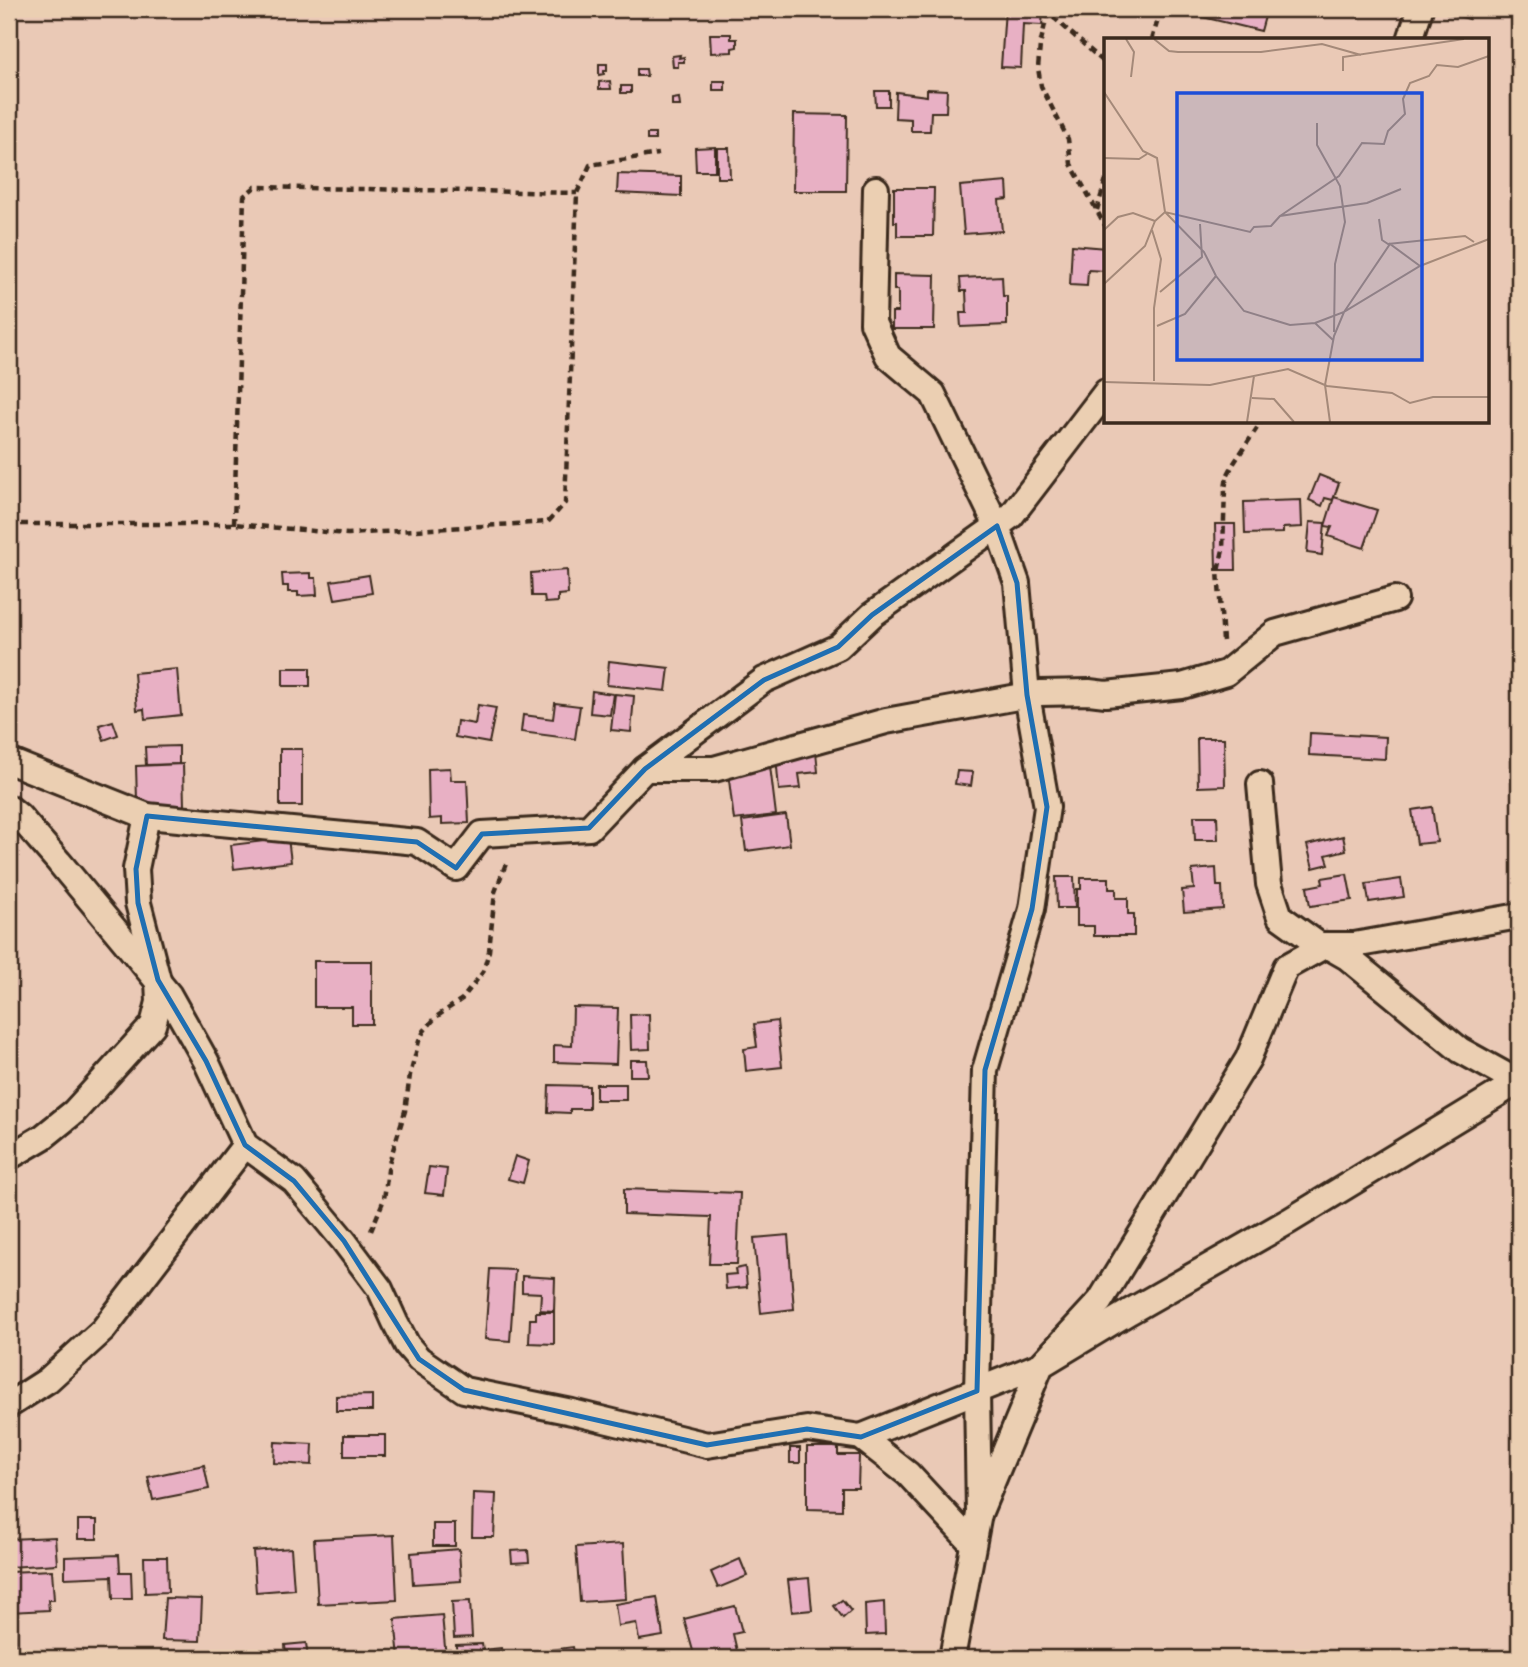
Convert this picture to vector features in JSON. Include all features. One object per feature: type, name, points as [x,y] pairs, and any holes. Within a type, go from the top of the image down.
[{"type":"street","points":[[1411,38],[1420,9]]},
{"type":"street","points":[[876,189],[873,323],[888,356],[933,394],[997,526],[1017,583],[1027,695],[1047,807],[1032,909],[985,1070],[977,1391],[979,1514]]},
{"type":"street","points":[[9,761],[146,816],[417,842],[456,868],[482,834],[589,828],[645,769],[764,680],[838,647],[872,615],[1011,516],[1104,395]]},
{"type":"street","points":[[645,769],[714,769],[886,721],[1027,695],[1089,692],[1106,694],[1182,686],[1226,673],[1275,633],[1395,598]]},
{"type":"street","points":[[1260,784],[1269,884],[1280,916],[1319,945],[1354,945],[1519,916]]},
{"type":"street","points":[[9,808],[27,825],[158,980],[205,1062],[245,1145],[294,1181],[361,1262],[380,1289],[395,1322],[419,1359],[464,1390],[572,1412],[707,1445],[807,1429],[861,1437],[1041,1365],[1129,1311],[1289,1221],[1518,1082],[1460,1050],[1348,957],[1326,945]]},
{"type":"street","points":[[9,1157],[43,1137],[74,1112],[153,1025],[159,1002],[158,980],[138,903],[136,869],[146,816]]},
{"type":"street","points":[[952,1658],[979,1514],[1041,1365],[1100,1301],[1248,1059],[1286,967],[1326,945]]},
{"type":"street","points":[[9,1405],[48,1380],[103,1330],[245,1145]]},
{"type":"street","points":[[861,1437],[908,1475],[973,1544]]},
{"type":"path","points":[[1153,38],[1161,9]]},
{"type":"path","points":[[1046,10],[1104,62]]},
{"type":"path","points":[[1046,10],[1038,68],[1041,86],[1068,139],[1071,164],[1104,223]]},
{"type":"path","points":[[9,524],[234,524],[348,534],[548,522],[565,503],[577,193],[590,165],[658,154]]},
{"type":"path","points":[[1097,211],[1104,186]]},
{"type":"path","points":[[234,524],[244,196],[255,187],[577,193]]},
{"type":"path","points":[[1226,673],[1218,571],[1223,550],[1225,489],[1227,476],[1260,424]]},
{"type":"path","points":[[361,1262],[384,1199],[389,1163],[405,1111],[410,1075],[419,1041],[436,1017],[462,999],[477,984],[483,972],[489,950],[495,892],[515,833]]},
{"type":"highlighted area","points":[[997,526],[1017,583],[1027,695],[1047,807],[1032,909],[985,1070],[977,1391],[861,1437],[807,1429],[707,1445],[464,1390],[419,1359],[344,1241],[294,1181],[245,1145],[206,1061],[158,980],[138,903],[136,869],[147,816],[417,842],[456,868],[482,834],[589,828],[645,769],[764,680],[838,647],[872,615]]},
{"type":"building","points":[[1005,9],[1043,11],[1042,25],[1023,24],[1021,68],[1001,67]]},
{"type":"building","points":[[1183,9],[1267,9],[1261,31],[1182,12]]},
{"type":"building","points":[[1448,9],[1471,9],[1469,19],[1447,13]]},
{"type":"building","points":[[710,34],[731,34],[731,39],[737,39],[737,47],[732,48],[732,52],[711,53]]},
{"type":"building","points":[[680,55],[679,58],[684,57],[684,62],[678,62],[678,67],[673,67],[672,56]]},
{"type":"building","points":[[599,64],[607,64],[604,74],[599,75]]},
{"type":"building","points":[[637,69],[646,69],[647,76],[637,76]]},
{"type":"building","points":[[610,81],[611,89],[599,89],[599,82]]},
{"type":"building","points":[[713,81],[725,81],[725,90],[713,90]]},
{"type":"building","points":[[621,86],[631,86],[631,93],[621,93]]},
{"type":"building","points":[[927,89],[947,90],[946,112],[931,112],[930,131],[911,131],[911,119],[895,118],[896,92],[927,96]]},
{"type":"building","points":[[875,91],[889,91],[889,106],[876,106]]},
{"type":"building","points":[[679,98],[680,106],[672,106],[672,99]]},
{"type":"building","points":[[794,114],[847,115],[846,191],[793,191]]},
{"type":"building","points":[[647,134],[655,134],[655,140],[647,140]]},
{"type":"building","points":[[715,147],[715,171],[696,171],[695,148]]},
{"type":"building","points":[[717,148],[729,148],[730,178],[717,178]]},
{"type":"building","points":[[618,174],[681,176],[681,196],[617,193]]},
{"type":"building","points":[[1007,182],[1008,199],[999,200],[1002,231],[964,234],[960,186]]},
{"type":"building","points":[[894,188],[934,188],[933,236],[897,236],[897,222],[894,222]]},
{"type":"building","points":[[1072,245],[1104,248],[1104,271],[1088,270],[1087,286],[1070,285]]},
{"type":"building","points":[[894,274],[935,275],[934,329],[892,329],[892,312],[898,312],[898,290],[894,290]]},
{"type":"building","points":[[1002,276],[1003,296],[1007,296],[1007,325],[961,327],[960,313],[967,313],[966,291],[961,291],[960,278]]},
{"type":"building","points":[[1319,475],[1339,483],[1333,500],[1325,498],[1322,506],[1309,500]]},
{"type":"building","points":[[1334,497],[1377,510],[1364,548],[1328,536],[1332,527],[1325,526]]},
{"type":"building","points":[[1301,500],[1302,527],[1283,528],[1283,533],[1245,534],[1244,502]]},
{"type":"building","points":[[1310,522],[1325,523],[1322,555],[1307,553]]},
{"type":"building","points":[[1215,524],[1235,524],[1236,570],[1216,570]]},
{"type":"building","points":[[567,570],[568,594],[558,595],[558,602],[545,603],[544,596],[532,596],[531,573]]},
{"type":"building","points":[[311,573],[311,578],[316,578],[317,595],[298,596],[298,592],[288,592],[288,586],[283,586],[282,574]]},
{"type":"building","points":[[369,575],[372,593],[335,599],[331,581]]},
{"type":"building","points":[[609,661],[669,668],[666,691],[607,685]]},
{"type":"building","points":[[283,668],[310,668],[310,686],[283,686]]},
{"type":"building","points":[[177,669],[181,715],[145,719],[144,709],[137,710],[134,673]]},
{"type":"building","points":[[592,691],[613,694],[610,715],[590,713]]},
{"type":"building","points":[[615,694],[634,696],[631,732],[611,730]]},
{"type":"building","points":[[555,703],[580,706],[575,739],[521,732],[523,715],[553,719]]},
{"type":"building","points":[[478,705],[496,708],[489,743],[455,737],[457,721],[475,724]]},
{"type":"building","points":[[113,721],[118,735],[104,740],[99,725]]},
{"type":"building","points":[[1310,733],[1386,737],[1385,759],[1309,755]]},
{"type":"building","points":[[1197,738],[1224,738],[1225,786],[1198,787]]},
{"type":"building","points":[[179,746],[179,764],[146,765],[145,747]]},
{"type":"building","points":[[280,749],[302,749],[302,806],[280,806]]},
{"type":"building","points":[[816,752],[818,772],[799,774],[801,788],[779,790],[776,756]]},
{"type":"building","points":[[183,764],[184,806],[144,807],[143,800],[137,800],[136,766]]},
{"type":"building","points":[[770,766],[776,815],[734,820],[728,772]]},
{"type":"building","points":[[450,768],[451,780],[467,780],[469,823],[442,824],[442,818],[429,819],[428,769]]},
{"type":"building","points":[[957,771],[973,772],[971,786],[955,784]]},
{"type":"building","points":[[1432,807],[1437,842],[1417,844],[1412,810]]},
{"type":"building","points":[[786,815],[790,845],[746,851],[742,821]]},
{"type":"building","points":[[1194,816],[1217,816],[1218,840],[1195,840]]},
{"type":"building","points":[[1343,836],[1346,850],[1326,855],[1329,864],[1313,868],[1307,845]]},
{"type":"building","points":[[288,838],[291,862],[234,869],[231,845]]},
{"type":"building","points":[[1216,868],[1217,886],[1222,886],[1223,909],[1184,912],[1182,890],[1194,889],[1192,870]]},
{"type":"building","points":[[1347,874],[1352,900],[1310,906],[1307,887],[1323,884],[1322,878]]},
{"type":"building","points":[[1056,877],[1074,877],[1075,908],[1057,908]]},
{"type":"building","points":[[1081,878],[1109,878],[1109,889],[1116,889],[1116,898],[1128,898],[1128,914],[1134,914],[1134,936],[1094,936],[1094,926],[1077,926],[1077,889],[1081,889]]},
{"type":"building","points":[[1401,879],[1404,897],[1369,902],[1366,884]]},
{"type":"building","points":[[314,961],[372,961],[372,1024],[352,1024],[352,1007],[314,1007]]},
{"type":"building","points":[[573,1007],[618,1008],[616,1064],[554,1062],[554,1045],[572,1046]]},
{"type":"building","points":[[649,1014],[650,1049],[631,1050],[630,1015]]},
{"type":"building","points":[[777,1021],[782,1067],[746,1071],[744,1049],[757,1047],[754,1024]]},
{"type":"building","points":[[630,1060],[647,1060],[648,1076],[630,1076]]},
{"type":"building","points":[[596,1084],[626,1084],[626,1100],[596,1100]]},
{"type":"building","points":[[549,1085],[589,1086],[589,1109],[570,1109],[570,1113],[548,1112]]},
{"type":"building","points":[[515,1156],[529,1161],[523,1183],[508,1179]]},
{"type":"building","points":[[429,1167],[447,1169],[444,1195],[425,1193]]},
{"type":"building","points":[[624,1189],[740,1193],[737,1264],[709,1264],[711,1217],[624,1214]]},
{"type":"building","points":[[788,1235],[794,1309],[761,1313],[754,1238]]},
{"type":"building","points":[[745,1267],[747,1287],[726,1289],[725,1275],[736,1274],[735,1269]]},
{"type":"building","points":[[490,1269],[515,1270],[510,1341],[485,1339]]},
{"type":"building","points":[[522,1276],[555,1278],[554,1311],[540,1310],[541,1293],[522,1292]]},
{"type":"building","points":[[536,1312],[554,1312],[554,1344],[529,1343],[530,1319],[536,1319]]},
{"type":"building","points":[[372,1395],[372,1411],[336,1411],[336,1396]]},
{"type":"building","points":[[344,1435],[385,1435],[385,1456],[344,1456]]},
{"type":"building","points":[[275,1442],[313,1444],[312,1465],[274,1463]]},
{"type":"building","points":[[807,1447],[838,1447],[838,1455],[859,1455],[858,1488],[842,1488],[842,1510],[807,1509]]},
{"type":"building","points":[[790,1448],[800,1448],[800,1463],[790,1463]]},
{"type":"building","points":[[204,1465],[209,1489],[153,1500],[148,1477]]},
{"type":"building","points":[[473,1493],[496,1494],[494,1537],[472,1537]]},
{"type":"building","points":[[78,1520],[97,1520],[97,1539],[78,1539]]},
{"type":"building","points":[[433,1524],[455,1524],[455,1546],[433,1546]]},
{"type":"building","points":[[394,1535],[397,1600],[318,1604],[314,1539]]},
{"type":"building","points":[[55,1537],[57,1564],[9,1567],[9,1539]]},
{"type":"building","points":[[623,1544],[626,1599],[580,1602],[576,1547]]},
{"type":"building","points":[[291,1548],[294,1589],[256,1592],[253,1551]]},
{"type":"building","points":[[459,1549],[461,1581],[413,1584],[411,1553]]},
{"type":"building","points":[[528,1550],[529,1562],[512,1563],[511,1551]]},
{"type":"building","points":[[119,1555],[120,1572],[131,1572],[132,1599],[113,1599],[112,1576],[65,1578],[65,1557]]},
{"type":"building","points":[[144,1557],[167,1557],[168,1592],[145,1593]]},
{"type":"building","points":[[740,1559],[747,1576],[718,1588],[711,1572]]},
{"type":"building","points":[[52,1570],[54,1600],[48,1600],[49,1610],[9,1612],[9,1572]]},
{"type":"building","points":[[809,1578],[812,1610],[792,1612],[788,1580]]},
{"type":"building","points":[[657,1597],[663,1636],[639,1640],[636,1623],[618,1626],[615,1604]]},
{"type":"building","points":[[165,1598],[202,1599],[200,1641],[162,1640]]},
{"type":"building","points":[[842,1600],[851,1611],[843,1618],[834,1606]]},
{"type":"building","points":[[470,1601],[472,1637],[454,1638],[452,1602]]},
{"type":"building","points":[[884,1602],[885,1634],[866,1635],[865,1604]]},
{"type":"building","points":[[735,1606],[742,1632],[733,1634],[737,1651],[711,1658],[695,1658],[684,1619]]},
{"type":"building","points":[[442,1615],[446,1658],[399,1658],[395,1619]]},
{"type":"building","points":[[9,1620],[15,1620],[16,1658],[9,1658]]},
{"type":"building","points":[[306,1643],[308,1658],[286,1658],[285,1645]]},
{"type":"building","points":[[482,1644],[483,1650],[501,1648],[502,1658],[457,1658],[456,1645]]},
{"type":"building","points":[[573,1647],[575,1658],[535,1658],[534,1652]]},
{"type":"building","points":[[880,1651],[881,1658],[832,1658],[832,1655]]},
{"type":"building","points":[[755,1652],[757,1658],[736,1658]]}]
